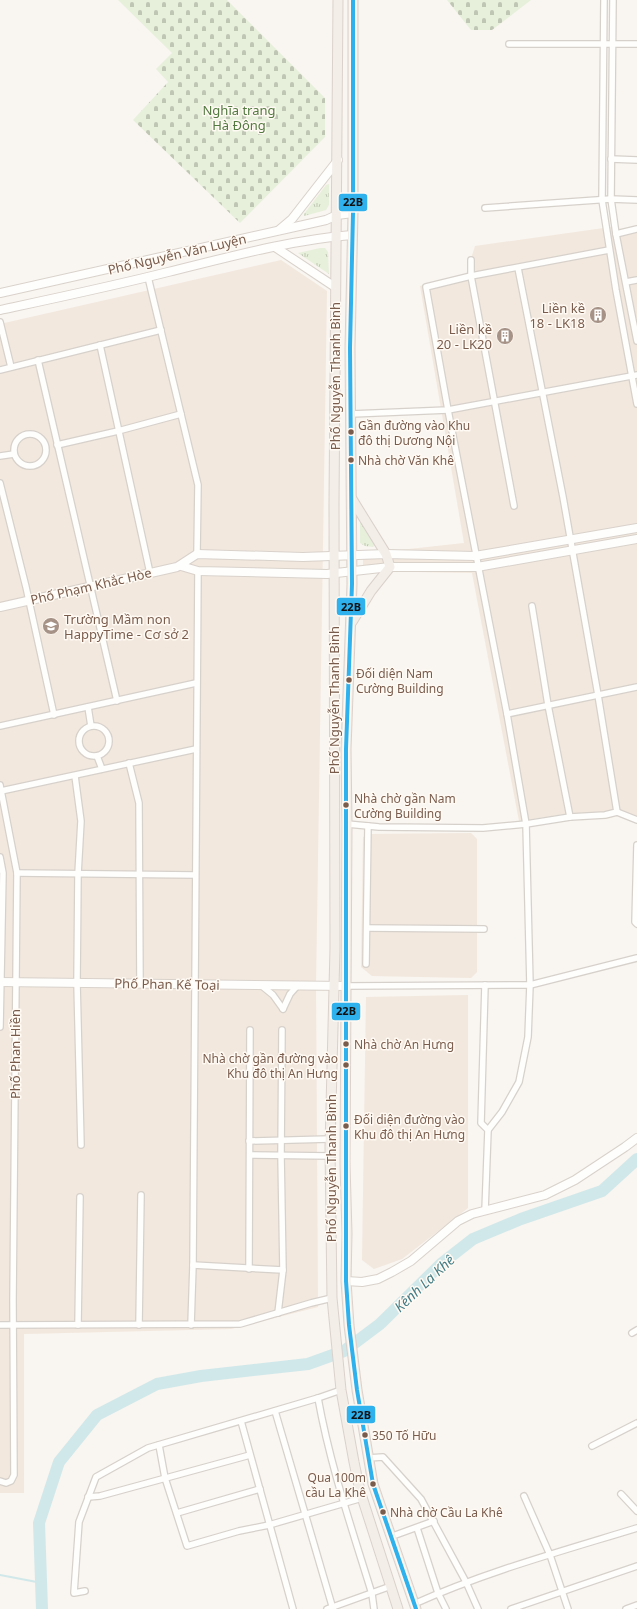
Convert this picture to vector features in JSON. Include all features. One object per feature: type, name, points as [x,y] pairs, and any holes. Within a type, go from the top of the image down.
[{"type":"main road","name":"Phố Nguyễn Thanh Bình","points":[[338,0],[338,160],[335,287],[335,948],[330,1156],[332,1298],[341,1390]]},
{"type":"main road","name":"Phố Nguyễn Thanh Bình","points":[[353,0],[353,213],[350,348],[352,571],[346,749],[346,1281],[349,1325],[356,1382],[368,1458]]},
{"type":"main road","points":[[350,624],[371,591],[390,567],[386,554],[352,498]]},
{"type":"main road","points":[[341,1390],[362,1498],[398,1609]]},
{"type":"main road","points":[[368,1458],[373,1484],[415,1607]]},
{"type":"street","points":[[604,0],[602,200],[609,250],[635,375],[637,404]]},
{"type":"street","points":[[613,0],[611,199],[616,234],[637,341]]},
{"type":"street","points":[[509,44],[637,44]]},
{"type":"street","points":[[611,159],[637,160]]},
{"type":"street","points":[[279,230],[292,219],[338,160]]},
{"type":"street","points":[[485,208],[611,199],[637,200]]},
{"type":"street","name":"Phố Nguyễn Văn Luyện","points":[[0,294],[326,220],[337,215],[353,213]]},
{"type":"street","points":[[616,234],[637,229]]},
{"type":"street","name":"Phố Nguyễn Văn Luyện","points":[[0,310],[275,247],[336,236],[352,235]]},
{"type":"street","points":[[275,247],[335,287]]},
{"type":"street","points":[[485,1211],[488,1130],[515,1092],[521,1077],[528,1032],[530,986],[526,824],[507,714],[477,567],[426,287],[471,276],[609,250]]},
{"type":"street","points":[[471,260],[471,276],[514,506]]},
{"type":"street","points":[[518,268],[564,497],[617,812]]},
{"type":"street","points":[[148,277],[198,485],[193,1265],[191,1325]]},
{"type":"street","points":[[626,282],[637,280]]},
{"type":"street","points":[[0,322],[11,367]]},
{"type":"street","points":[[0,370],[161,330]]},
{"type":"street","points":[[100,345],[150,573]]},
{"type":"street","points":[[38,360],[89,586],[117,701]]},
{"type":"street","points":[[351,414],[448,410],[494,403],[635,375]]},
{"type":"street","points":[[57,445],[118,431],[181,414]]},
{"type":"street","points":[[32,433],[41,437],[47,446],[46,456],[39,464],[29,467],[20,463],[14,454],[15,444],[18,440],[22,436],[32,433]]},
{"type":"street","points":[[0,456],[14,454]]},
{"type":"street","points":[[0,483],[29,600],[54,714]]},
{"type":"street","points":[[197,554],[335,556],[386,554],[475,556],[637,528]]},
{"type":"street","name":"Phố Phạm Khắc Hòe","points":[[181,566],[198,571],[335,574],[390,567],[477,567],[637,539]]},
{"type":"street","name":"Phố Phạm Khắc Hòe","points":[[0,607],[181,566],[197,554]]},
{"type":"street","points":[[532,606],[548,705],[570,817]]},
{"type":"street","points":[[0,726],[196,683]]},
{"type":"street","points":[[507,714],[637,687]]},
{"type":"street","points":[[88,707],[91,726]]},
{"type":"street","points":[[95,725],[104,728],[110,736],[109,746],[103,754],[97,756],[94,757],[84,753],[79,745],[80,735],[86,728],[95,725]]},
{"type":"street","points":[[2,791],[196,749]]},
{"type":"street","points":[[97,756],[102,769]]},
{"type":"street","points":[[129,764],[139,803],[140,984]]},
{"type":"street","points":[[75,776],[81,822],[78,874],[77,983],[81,1145]]},
{"type":"street","name":"Phố Phan Hiền","points":[[0,785],[17,872],[13,1325],[14,1476],[12,1481],[6,1483],[0,1482]]},
{"type":"street","points":[[347,824],[368,826],[483,828],[526,824],[570,817],[605,815],[617,812],[637,820]]},
{"type":"street","points":[[366,964],[368,826]]},
{"type":"street","points":[[637,845],[635,922],[637,924]]},
{"type":"street","name":"Phố Phan Hiền","points":[[0,857],[3,873],[0,1027]]},
{"type":"street","points":[[17,872],[195,875]]},
{"type":"street","points":[[367,928],[484,929]]},
{"type":"street","points":[[347,986],[530,986],[637,958]]},
{"type":"street","name":"Phố Phan Kế Toại","points":[[0,982],[347,986]]},
{"type":"street","points":[[261,985],[273,995],[283,1009],[290,994],[298,985]]},
{"type":"street","points":[[485,985],[482,1123],[488,1130]]},
{"type":"street","points":[[249,1269],[250,1030]]},
{"type":"street","points":[[278,1313],[283,1270],[281,1155],[282,1030]]},
{"type":"street","points":[[346,1281],[362,1282],[378,1279],[411,1261],[458,1221],[472,1214],[545,1195],[575,1180],[626,1147],[637,1138]]},
{"type":"street","points":[[249,1142],[330,1139]]},
{"type":"street","points":[[250,1155],[330,1156]]},
{"type":"street","points":[[138,1325],[141,1195]]},
{"type":"street","points":[[78,1325],[80,1197]]},
{"type":"street","points":[[193,1265],[283,1270]]},
{"type":"street","points":[[0,1325],[240,1324],[332,1298]]},
{"type":"street","points":[[85,1591],[74,1593],[78,1522],[96,1477],[148,1448],[341,1390]]},
{"type":"street","points":[[318,1398],[323,1425],[343,1502],[372,1594],[374,1609]]},
{"type":"street","points":[[275,1411],[306,1514],[330,1608],[391,1586]]},
{"type":"street","points":[[241,1421],[293,1609]]},
{"type":"street","points":[[592,1446],[637,1423]]},
{"type":"street","points":[[159,1445],[165,1478],[187,1546],[269,1525],[343,1502],[362,1498]]},
{"type":"street","points":[[88,1497],[100,1496],[250,1454]]},
{"type":"street","points":[[368,1458],[383,1458],[421,1499],[466,1582],[478,1609]]},
{"type":"street","points":[[177,1513],[260,1489]]},
{"type":"street","points":[[621,1494],[637,1512]]},
{"type":"street","points":[[524,1496],[550,1555],[568,1609]]},
{"type":"street","points":[[390,1537],[434,1521]]},
{"type":"street","points":[[417,1528],[438,1593],[446,1609]]},
{"type":"street","points":[[415,1607],[438,1593],[466,1582],[637,1528]]},
{"type":"street","points":[[511,1609],[637,1566]]},
{"type":"street","points":[[626,1609],[637,1605]]},
{"type":"shaded area","points":[[611,227],[624,230],[637,228],[637,821],[623,814],[571,813],[519,821],[472,573],[363,571],[363,554],[464,543],[420,286],[466,275],[475,246]]},
{"type":"shaded area","points":[[281,260],[327,291],[316,984],[318,1307],[231,1329],[24,1334],[24,1493],[0,1493],[0,324]]},
{"type":"shaded area","points":[[471,833],[477,839],[477,972],[471,978],[372,976],[361,967],[363,837],[371,834]]},
{"type":"shaded area","points":[[468,995],[468,1208],[402,1259],[374,1269],[362,1260],[366,997]]},
{"type":"green space","name":"Nghĩa trang Hà Đông","points":[[118,0],[227,0],[325,98],[325,137],[240,223],[133,120],[168,82],[156,69],[172,53]]},
{"type":"green space","points":[[447,0],[531,0],[492,30],[471,30]]},
{"type":"green space","points":[[329,184],[329,205],[326,210],[304,216],[326,185]]},
{"type":"green space","points":[[325,248],[328,252],[329,274],[298,253]]},
{"type":"green space","points":[[360,519],[375,545],[373,547],[365,546],[360,543]]},
{"type":"waterway","name":"Kênh La Khê","points":[[42,1609],[39,1523],[59,1462],[97,1415],[157,1384],[201,1376],[308,1364],[344,1351],[380,1324],[441,1264],[473,1239],[521,1219],[602,1191],[637,1159]]},
{"type":"waterway","points":[[0,1575],[42,1583]]},
{"type":"transit line","name":"22B","points":[[353,0],[353,213],[350,348],[352,584],[346,749],[346,1281],[349,1325],[357,1390],[373,1484],[416,1609]]},
{"type":"place","name":"Liền kề 18 - LK18","points":[[598,315]]},
{"type":"place","name":"Liền kề 20 - LK20","points":[[505,336]]},
{"type":"place","name":"Gần đường vào Khu đô thị Dương Nội","points":[[351,432]]},
{"type":"place","name":"Nhà chờ Văn Khê","points":[[351,460]]},
{"type":"place","name":"Trường Mầm non HappyTime - Cơ sở 2","points":[[51,626]]},
{"type":"place","name":"Đối diện Nam Cường Building","points":[[349,680]]},
{"type":"place","name":"Nhà chờ gần Nam Cường Building","points":[[346,805]]},
{"type":"place","name":"Nhà chờ An Hưng","points":[[346,1044]]},
{"type":"place","name":"Nhà chờ gần đường vào Khu đô thị An Hưng","points":[[346,1065]]},
{"type":"place","name":"Đối diện đường vào Khu đô thị An Hưng","points":[[346,1126]]},
{"type":"place","name":"350 Tố Hữu","points":[[365,1435]]},
{"type":"place","name":"Qua 100m cầu La Khê","points":[[373,1484]]},
{"type":"place","name":"Nhà chờ Cầu La Khê","points":[[383,1512]]}]
